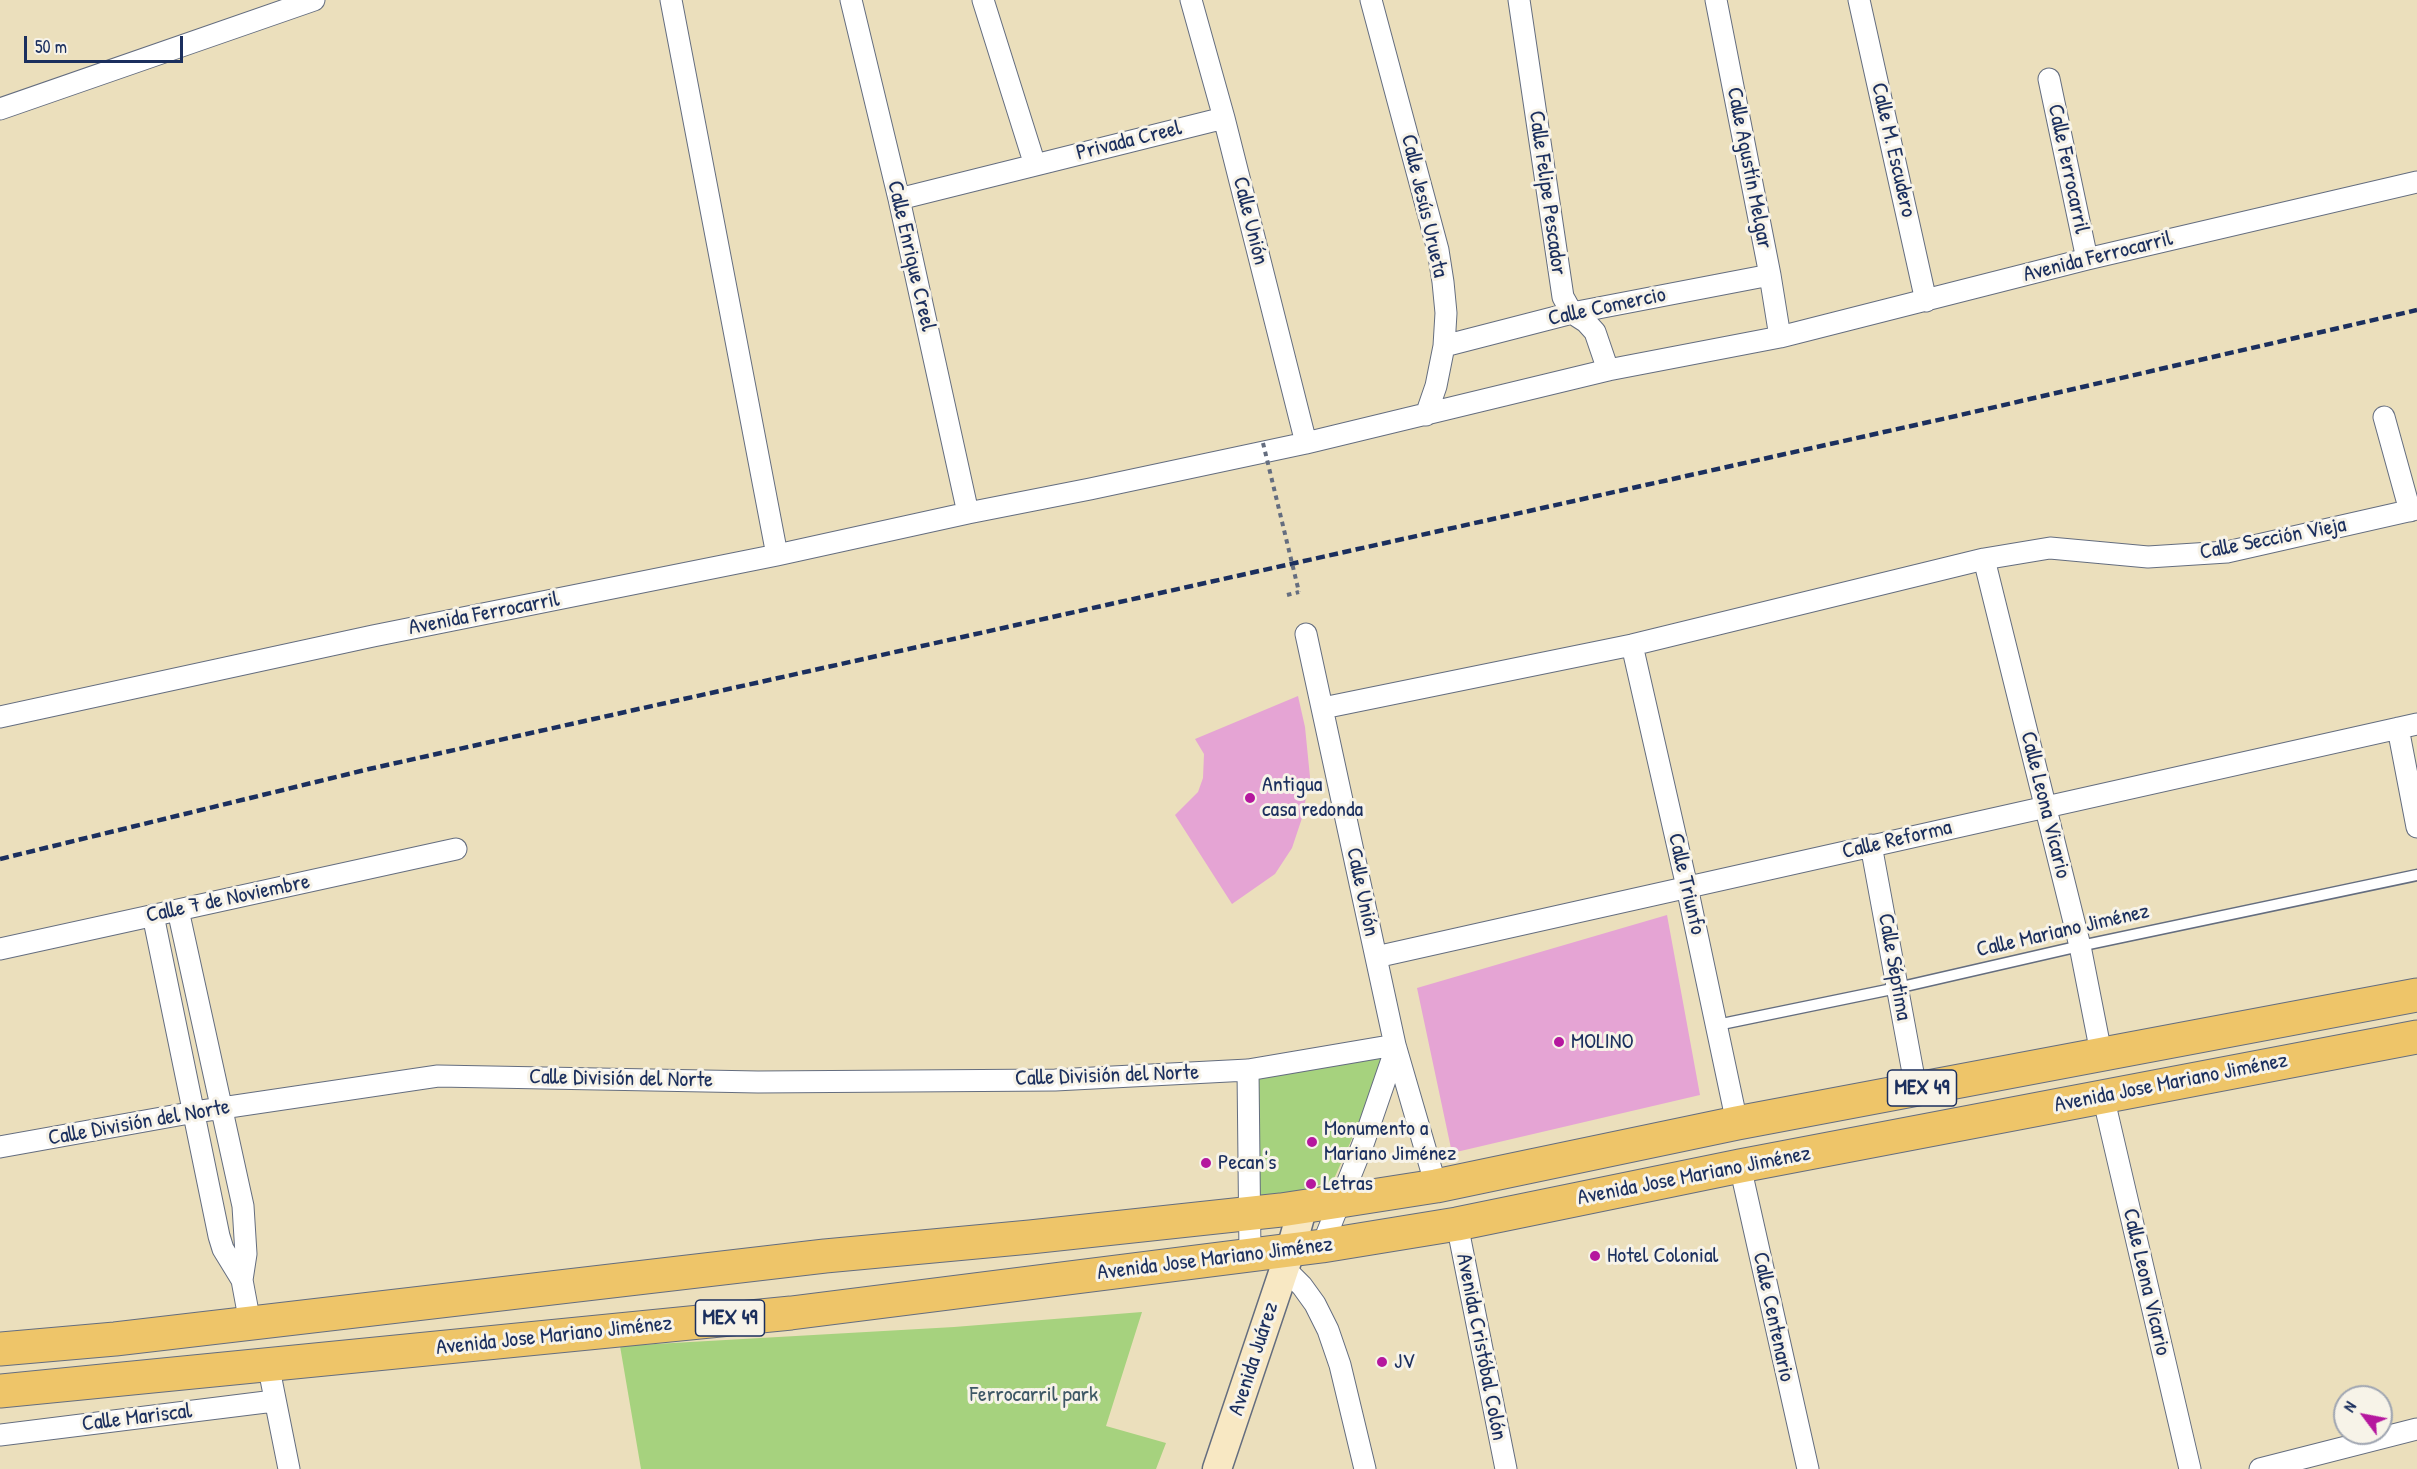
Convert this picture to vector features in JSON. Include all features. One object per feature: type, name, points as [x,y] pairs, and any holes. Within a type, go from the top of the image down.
[{"type":"highway","name":"Avenida Jose Mariano Jiménez","points":[[0,1349],[115,1339],[825,1256],[1248,1213],[1340,1201],[1436,1186],[1737,1123],[2417,995]]},
{"type":"highway","name":"Avenida Jose Mariano Jiménez","points":[[0,1391],[791,1312],[1250,1254],[1299,1254],[1740,1166],[2417,1037]]},
{"type":"main road","points":[[1299,1254],[1303,1206]]},
{"type":"main road","name":"Avenida Juárez","points":[[1217,1469],[1299,1254]]},
{"type":"street","points":[[0,109],[314,0]]},
{"type":"street","points":[[671,0],[777,555]]},
{"type":"street","name":"Calle Enrique Creel","points":[[851,0],[899,199],[968,513]]},
{"type":"street","points":[[983,0],[1035,165]]},
{"type":"street","name":"Calle Unión","points":[[1191,0],[1224,118],[1306,443]]},
{"type":"street","name":"Calle Jesús Urueta","points":[[1371,0],[1437,250],[1446,313],[1444,346],[1436,386],[1426,415]]},
{"type":"street","name":"Calle Felipe Pescador","points":[[1519,0],[1563,297],[1572,313],[1586,322],[1595,332],[1608,370]]},
{"type":"street","name":"Calle Agustín Melgar","points":[[1716,0],[1780,336]]},
{"type":"street","name":"Calle M. Escudero","points":[[1859,0],[1926,301]]},
{"type":"street","name":"Calle Ferrocarril","points":[[2049,79],[2087,259]]},
{"type":"street","name":"Privada Creel","points":[[899,199],[1224,118]]},
{"type":"street","name":"Avenida Ferrocarril","points":[[0,717],[373,636],[777,555],[1306,443],[1608,370],[1780,336],[2087,259],[2417,182]]},
{"type":"street","name":"Calle Comercio","points":[[1444,346],[1572,313],[1770,274]]},
{"type":"street","points":[[2384,417],[2413,510]]},
{"type":"street","name":"Calle Sección Vieja","points":[[1323,708],[1632,645],[1984,559],[2050,548],[2148,557],[2227,552],[2413,510]]},
{"type":"street","name":"Calle Leona Vicario","points":[[1984,559],[2080,946],[2101,1053]]},
{"type":"street","name":"Calle Unión","points":[[1306,634],[1396,1046],[1436,1186]]},
{"type":"street","name":"Calle Triunfo","points":[[1632,645],[1737,1123]]},
{"type":"street","points":[[2407,726],[2417,827]]},
{"type":"street","name":"Calle Reforma","points":[[1376,957],[2407,726]]},
{"type":"street","name":"Calle Séptima","points":[[1871,845],[1916,1089]]},
{"type":"street","name":"Calle 7 de Noviembre","points":[[0,949],[456,849]]},
{"type":"street","points":[[178,910],[222,1108],[245,1226],[246,1254],[242,1280],[250,1323]]},
{"type":"street","points":[[153,915],[219,1236],[223,1249],[242,1280]]},
{"type":"street","points":[[1250,1254],[1248,1070],[1396,1046],[1371,1122],[1340,1201],[1299,1254],[1302,1286],[1315,1304],[1328,1330],[1340,1365],[1365,1469]]},
{"type":"street","name":"Calle División del Norte","points":[[0,1147],[195,1112],[438,1076],[781,1082],[1055,1080],[1248,1070]]},
{"type":"street","name":"Calle Leona Vicario","points":[[2103,1096],[2190,1469]]},
{"type":"street","name":"Calle Centenario","points":[[1740,1166],[1808,1469]]},
{"type":"street","name":"Avenida Cristóbal Colón","points":[[1457,1224],[1506,1469]]},
{"type":"street","points":[[268,1364],[289,1469]]},
{"type":"street","name":"Calle Mariscal","points":[[0,1435],[274,1401]]},
{"type":"street","points":[[2260,1469],[2417,1429]]},
{"type":"lane","name":"Calle Mariano Jiménez","points":[[1717,1025],[2417,875]]},
{"type":"path","points":[[1263,443],[1299,592],[1287,595]]},
{"type":"green space","points":[[1391,1052],[1333,1181],[1254,1204],[1254,1075]]},
{"type":"green space","name":"Ferrocarril park","points":[[1142,1312],[1106,1426],[1166,1443],[1156,1469],[641,1469],[620,1346],[954,1327]]},
{"type":"building","name":"Antigua casa redonda","points":[[1298,696],[1305,727],[1310,777],[1302,818],[1292,848],[1275,874],[1232,904],[1175,815],[1198,792],[1203,778],[1204,754],[1195,739]]},
{"type":"building","name":"MOLINO","points":[[1667,915],[1700,1095],[1452,1153],[1417,988]]},
{"type":"railway","points":[[0,859],[369,769],[1956,416],[2417,310]]},
{"type":"place","name":"Antigua casa redonda","points":[[1250,798]]},
{"type":"place","name":"MOLINO","points":[[1559,1042]]},
{"type":"place","name":"Monumento a Mariano Jiménez","points":[[1312,1142]]},
{"type":"place","name":"Pecan's","points":[[1206,1163]]},
{"type":"place","name":"Letras","points":[[1311,1184]]},
{"type":"place","name":"Hotel Colonial","points":[[1595,1256]]},
{"type":"place","name":"JV","points":[[1382,1362]]}]
